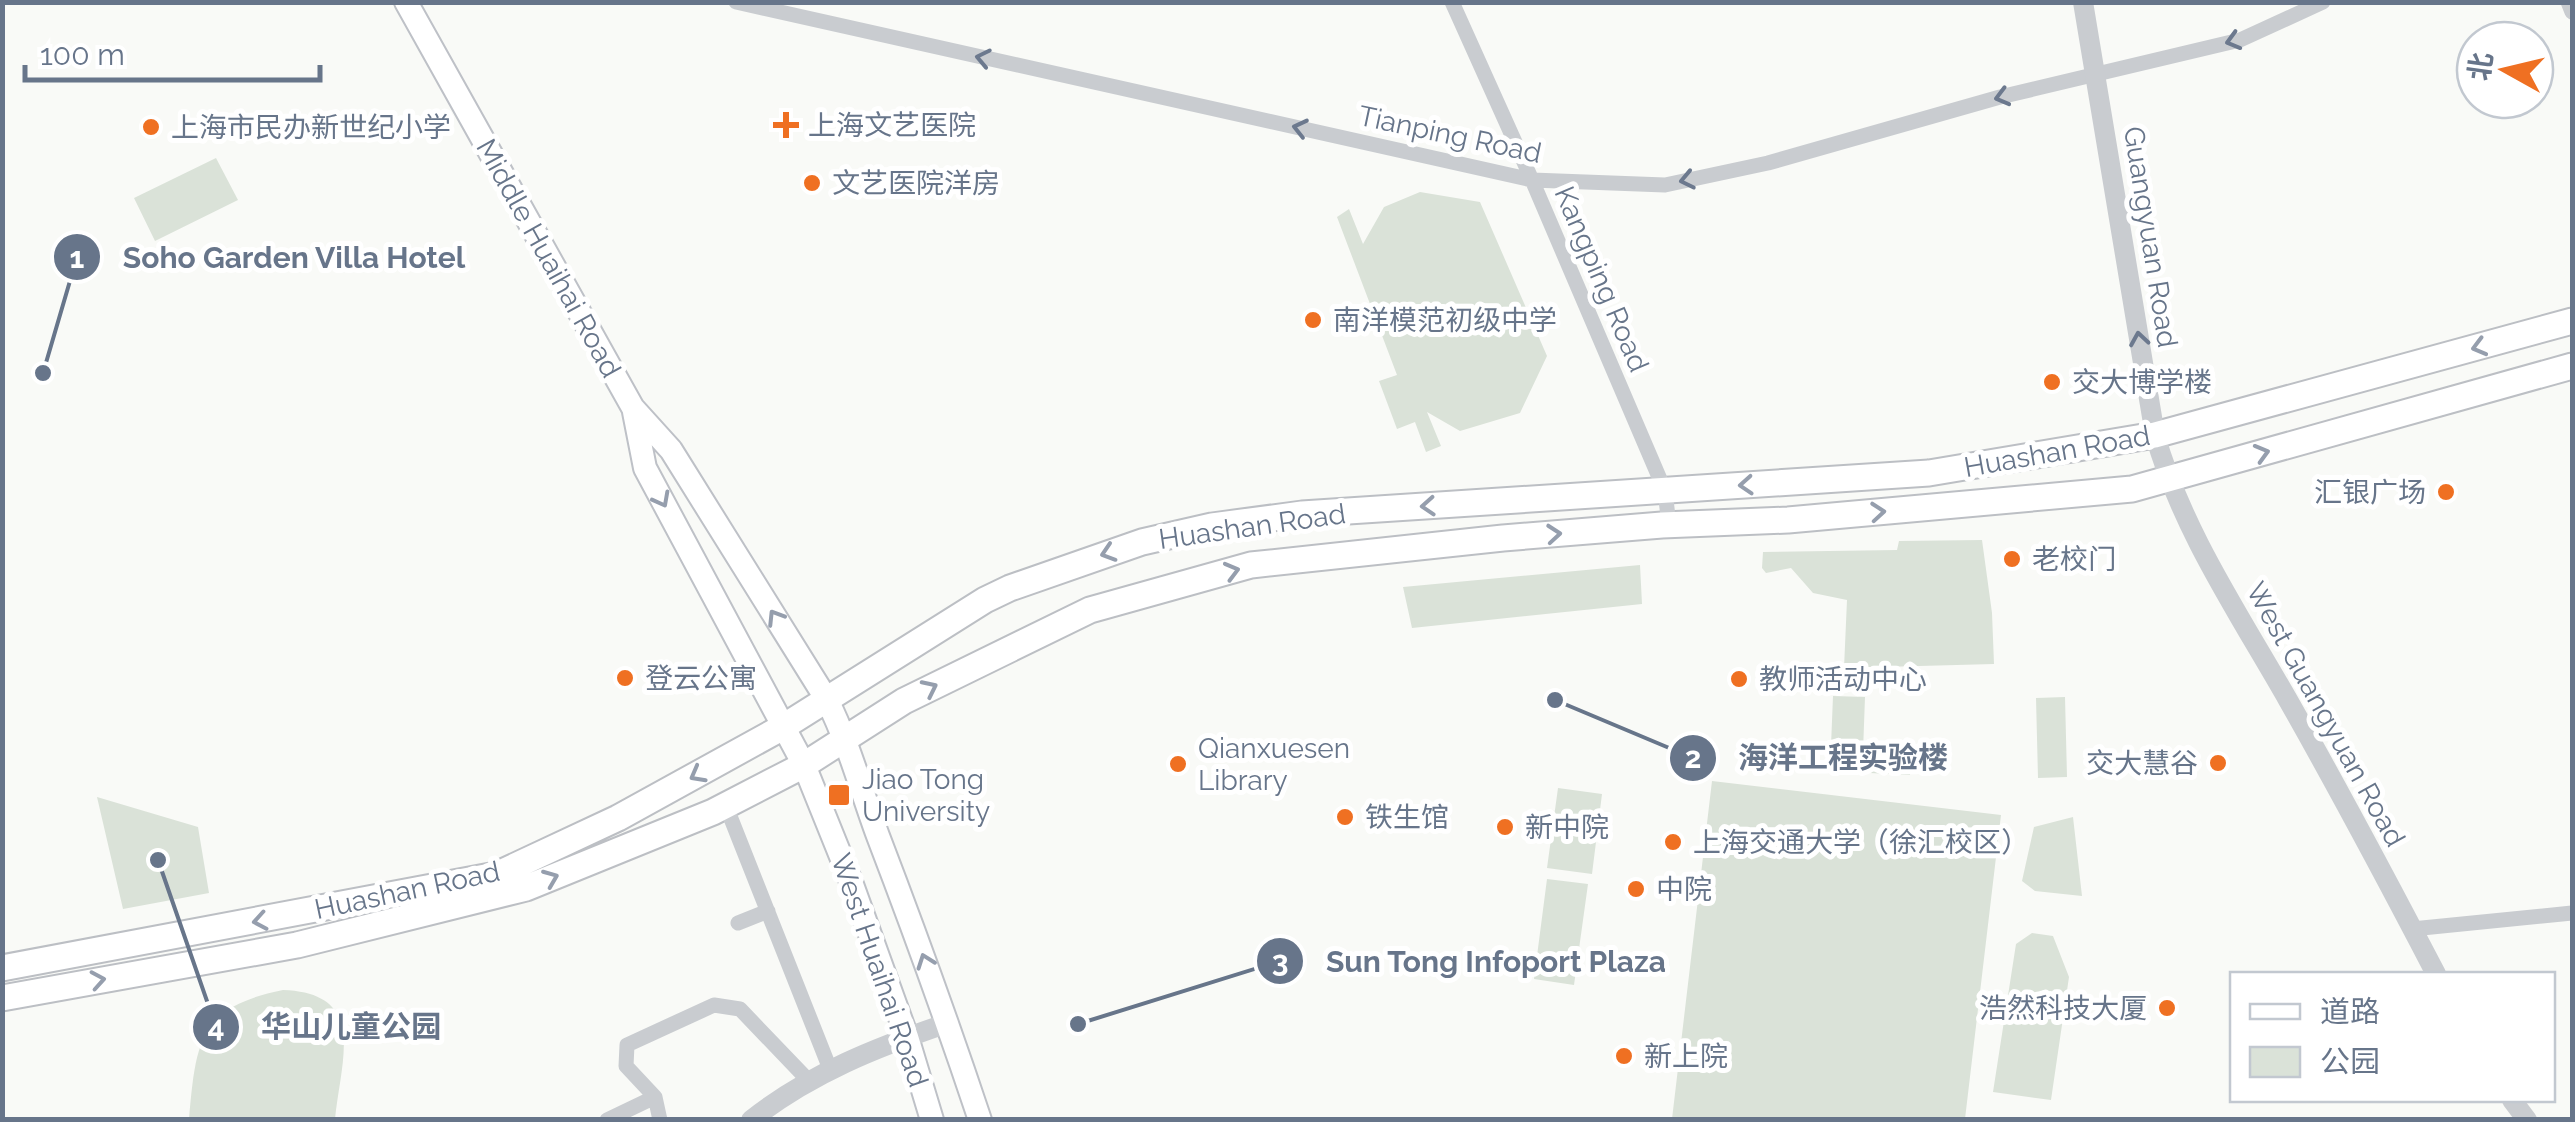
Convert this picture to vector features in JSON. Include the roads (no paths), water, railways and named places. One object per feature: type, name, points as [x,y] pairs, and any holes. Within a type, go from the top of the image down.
[{"type":"main road","name":"Middle Huaihai Road","points":[[406,2],[633,408],[671,450],[827,700],[847,739]]},
{"type":"main road","name":"Huashan Road","points":[[2,968],[496,874],[618,818],[783,728],[984,600],[1068,566],[1193,530],[1302,514],[1929,473],[2155,435],[2572,320]]},
{"type":"main road","name":"Huashan Road","points":[[2,998],[298,945],[526,888],[726,806],[804,766],[904,701],[1090,610],[1251,565],[1503,538],[1825,517],[2132,489],[2572,366]]},
{"type":"main road","name":"Middle Huaihai Road","points":[[633,408],[645,468],[804,766]]},
{"type":"main road","name":"West Huaihai Road","points":[[847,739],[866,803],[980,1120]]},
{"type":"main road","name":"West Huaihai Road","points":[[804,766],[907,1036],[932,1120]]},
{"type":"street","name":"Tianping Road","points":[[736,2],[1532,180],[1665,185],[1768,163],[2096,73],[2240,40],[2323,2]]},
{"type":"street","name":"Kangping Road","points":[[1452,2],[1666,491],[1669,525]]},
{"type":"street","name":"Guangyuan Road","points":[[2083,2],[2155,435],[2168,480]]},
{"type":"street","points":[[2568,2],[2572,12]]},
{"type":"street","name":"West Guangyuan Road","points":[[2168,480],[2199,545],[2340,791],[2435,972]]},
{"type":"street","points":[[726,806],[830,1069]]},
{"type":"street","points":[[738,923],[768,911]]},
{"type":"street","points":[[2412,928],[2572,913]]},
{"type":"street","points":[[660,1120],[655,1097],[626,1066],[627,1045],[714,1005],[740,1009],[808,1080]]},
{"type":"street","points":[[751,1120],[830,1069],[948,1023]]},
{"type":"street","points":[[607,1120],[655,1097]]},
{"type":"place","name":"上海文艺医院","points":[[786,125]]},
{"type":"place","name":"上海市民办新世纪小学","points":[[151,127]]},
{"type":"place","name":"文艺医院洋房","points":[[812,183]]},
{"type":"place","name":"南洋模范初级中学","points":[[1313,320]]},
{"type":"place","name":"Soho Garden Villa Hotel","points":[[43,373]]},
{"type":"place","name":"交大博学楼","points":[[2052,382]]},
{"type":"place","name":"汇银广场","points":[[2446,492]]},
{"type":"place","name":"老校门","points":[[2012,559]]},
{"type":"place","name":"登云公寓","points":[[625,678]]},
{"type":"place","name":"教师活动中心","points":[[1739,679]]},
{"type":"place","name":"海洋工程实验楼","points":[[1555,700]]},
{"type":"place","name":"交大慧谷","points":[[2218,763]]},
{"type":"place","name":"Qianxuesen Library","points":[[1178,764]]},
{"type":"place","name":"Jiao Tong University","points":[[839,795]]},
{"type":"place","name":"铁生馆","points":[[1345,817]]},
{"type":"place","name":"新中院","points":[[1505,827]]},
{"type":"place","name":"上海交通大学（徐汇校区）","points":[[1673,842]]},
{"type":"place","name":"华山儿童公园","points":[[158,860]]},
{"type":"place","name":"中院","points":[[1636,889]]},
{"type":"place","name":"浩然科技大厦","points":[[2167,1008]]},
{"type":"place","name":"Sun Tong Infoport Plaza","points":[[1078,1024]]},
{"type":"place","name":"新上院","points":[[1624,1056]]}]
